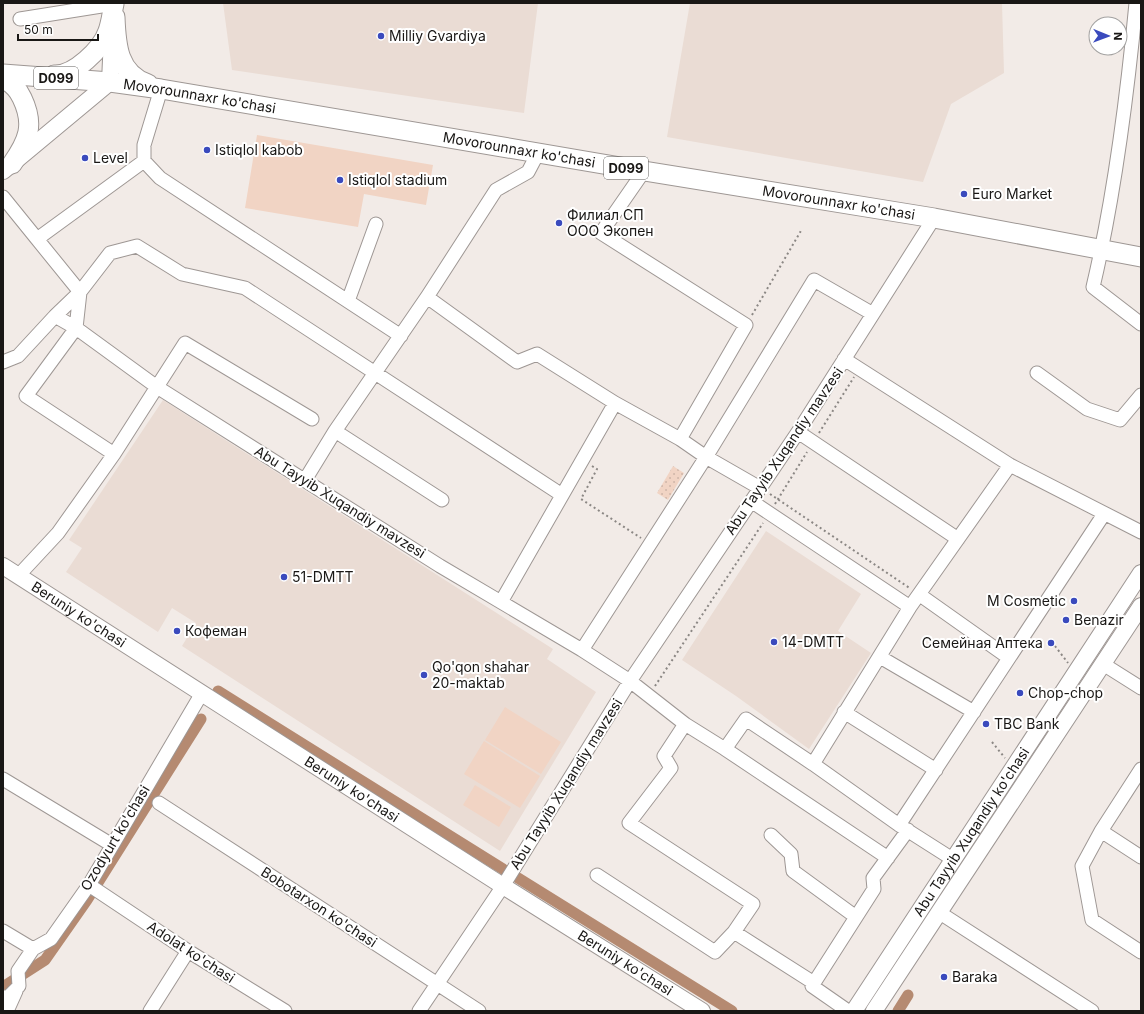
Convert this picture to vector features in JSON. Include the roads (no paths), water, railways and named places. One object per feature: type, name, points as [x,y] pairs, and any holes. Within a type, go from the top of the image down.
[{"type":"highway","points":[[3,74],[60,76],[80,66],[96,51],[107,33],[114,3]]},
{"type":"highway","points":[[114,3],[118,50],[123,65],[138,81],[161,89]]},
{"type":"highway","name":"D099","points":[[3,74],[110,82]]},
{"type":"highway","points":[[3,79],[18,90],[28,109],[30,118],[30,127],[25,142],[7,167]]},
{"type":"highway","name":"Movorounnaxr ko'chasi","points":[[110,82],[161,89],[644,171],[934,218],[1141,257]]},
{"type":"main road","points":[[7,167],[110,82],[114,3]]},
{"type":"main road","name":"Beruniy ko'chasi","points":[[3,566],[503,886],[702,1011]]},
{"type":"main road","name":"Abu Tayyib Xuqandiy ko'chasi","points":[[854,1011],[1141,573]]},
{"type":"main road","points":[[874,1011],[1141,606]]},
{"type":"street","points":[[20,19],[114,3]]},
{"type":"street","points":[[1136,3],[1129,80],[1102,249],[1093,287],[1141,324]]},
{"type":"street","points":[[161,89],[144,145],[144,161],[160,178],[401,336]]},
{"type":"street","points":[[305,480],[335,431],[428,297],[496,190],[528,172],[538,153]]},
{"type":"street","points":[[37,239],[144,161]]},
{"type":"street","points":[[644,171],[601,233],[745,326],[680,439]]},
{"type":"street","points":[[3,197],[80,292],[76,328],[26,396],[114,454]]},
{"type":"street","name":"Abu Tayyib Xuqandiy mavzesi","points":[[419,1011],[503,886],[630,681],[798,432],[934,218]]},
{"type":"street","points":[[348,301],[376,224]]},
{"type":"street","points":[[3,362],[18,356],[55,316],[80,292],[110,253],[137,246],[182,274],[245,288],[562,495]]},
{"type":"street","points":[[582,650],[706,457],[814,280],[873,314]]},
{"type":"street","points":[[428,297],[517,362],[537,354],[615,403],[680,439],[706,457],[760,488]]},
{"type":"street","name":"Abu Tayyib Xuqandiy mavzesi","points":[[55,316],[76,328],[156,387],[440,566],[582,650],[630,681]]},
{"type":"street","points":[[18,576],[58,533],[114,454],[185,343],[312,419]]},
{"type":"street","points":[[844,359],[1010,465],[1141,532]]},
{"type":"street","points":[[1036,373],[1087,409],[1120,420],[1141,395]]},
{"type":"street","points":[[501,602],[615,403]]},
{"type":"street","points":[[335,431],[442,500]]},
{"type":"street","points":[[798,432],[958,539]]},
{"type":"street","points":[[812,764],[910,608],[1010,465]]},
{"type":"street","points":[[751,501],[910,608]]},
{"type":"street","points":[[848,1011],[812,986],[874,889],[873,878],[888,858],[936,770],[1104,514]]},
{"type":"street","points":[[920,595],[1009,658]]},
{"type":"street","points":[[880,657],[974,712]]},
{"type":"street","points":[[1103,664],[1141,688]]},
{"type":"street","points":[[630,681],[685,724],[725,748],[888,858]]},
{"type":"street","name":"Ozodyurt ko'chasi","points":[[7,1011],[33,949],[51,939],[93,887],[112,845],[202,693]]},
{"type":"street","points":[[844,712],[936,770]]},
{"type":"street","points":[[725,748],[746,719],[904,828],[954,860]]},
{"type":"street","points":[[597,875],[715,952],[734,932],[753,904],[629,824],[671,768],[664,756],[685,724]]},
{"type":"street","points":[[1141,771],[1101,831],[1082,866],[1089,914],[1092,920],[1141,952]]},
{"type":"street","points":[[3,779],[112,845]]},
{"type":"street","name":"Bobotarxon ko'chasi","points":[[159,803],[479,1011]]},
{"type":"street","points":[[1101,831],[1141,857]]},
{"type":"street","points":[[771,835],[791,854],[793,871],[856,916]]},
{"type":"street","name":"Adolat ko'chasi","points":[[93,887],[188,952],[282,1010]]},
{"type":"street","points":[[940,912],[1092,1011]]},
{"type":"street","points":[[3,932],[33,949]]},
{"type":"street","points":[[734,932],[814,983]]},
{"type":"street","points":[[150,1011],[188,952]]},
{"type":"street","points":[[3,997],[8,997],[19,980]]},
{"type":"waterway","points":[[218,691],[503,869]]},
{"type":"waterway","points":[[3,987],[45,960],[87,900],[201,719]]},
{"type":"waterway","points":[[518,878],[732,1011]]},
{"type":"waterway","points":[[898,1011],[908,995]]},
{"type":"place","name":"Milliy Gvardiya","points":[[381,36]]},
{"type":"place","name":"Istiqlol kabob","points":[[207,150]]},
{"type":"place","name":"Level","points":[[85,158]]},
{"type":"place","name":"Istiqlol stadium","points":[[340,180]]},
{"type":"place","name":"Euro Market","points":[[964,194]]},
{"type":"place","name":"Филиал СП ООО Экопен","points":[[559,223]]},
{"type":"place","name":"51-DMTT","points":[[284,577]]},
{"type":"place","name":"M Cosmetic","points":[[1074,601]]},
{"type":"place","name":"Benazir","points":[[1066,620]]},
{"type":"place","name":"Кофеман","points":[[177,631]]},
{"type":"place","name":"14-DMTT","points":[[774,642]]},
{"type":"place","name":"Семейная Аптека","points":[[1051,643]]},
{"type":"place","name":"Qo'qon shahar 20-maktab","points":[[424,675]]},
{"type":"place","name":"Chop-chop","points":[[1020,693]]},
{"type":"place","name":"TBC Bank","points":[[986,724]]},
{"type":"place","name":"Baraka","points":[[944,977]]}]
